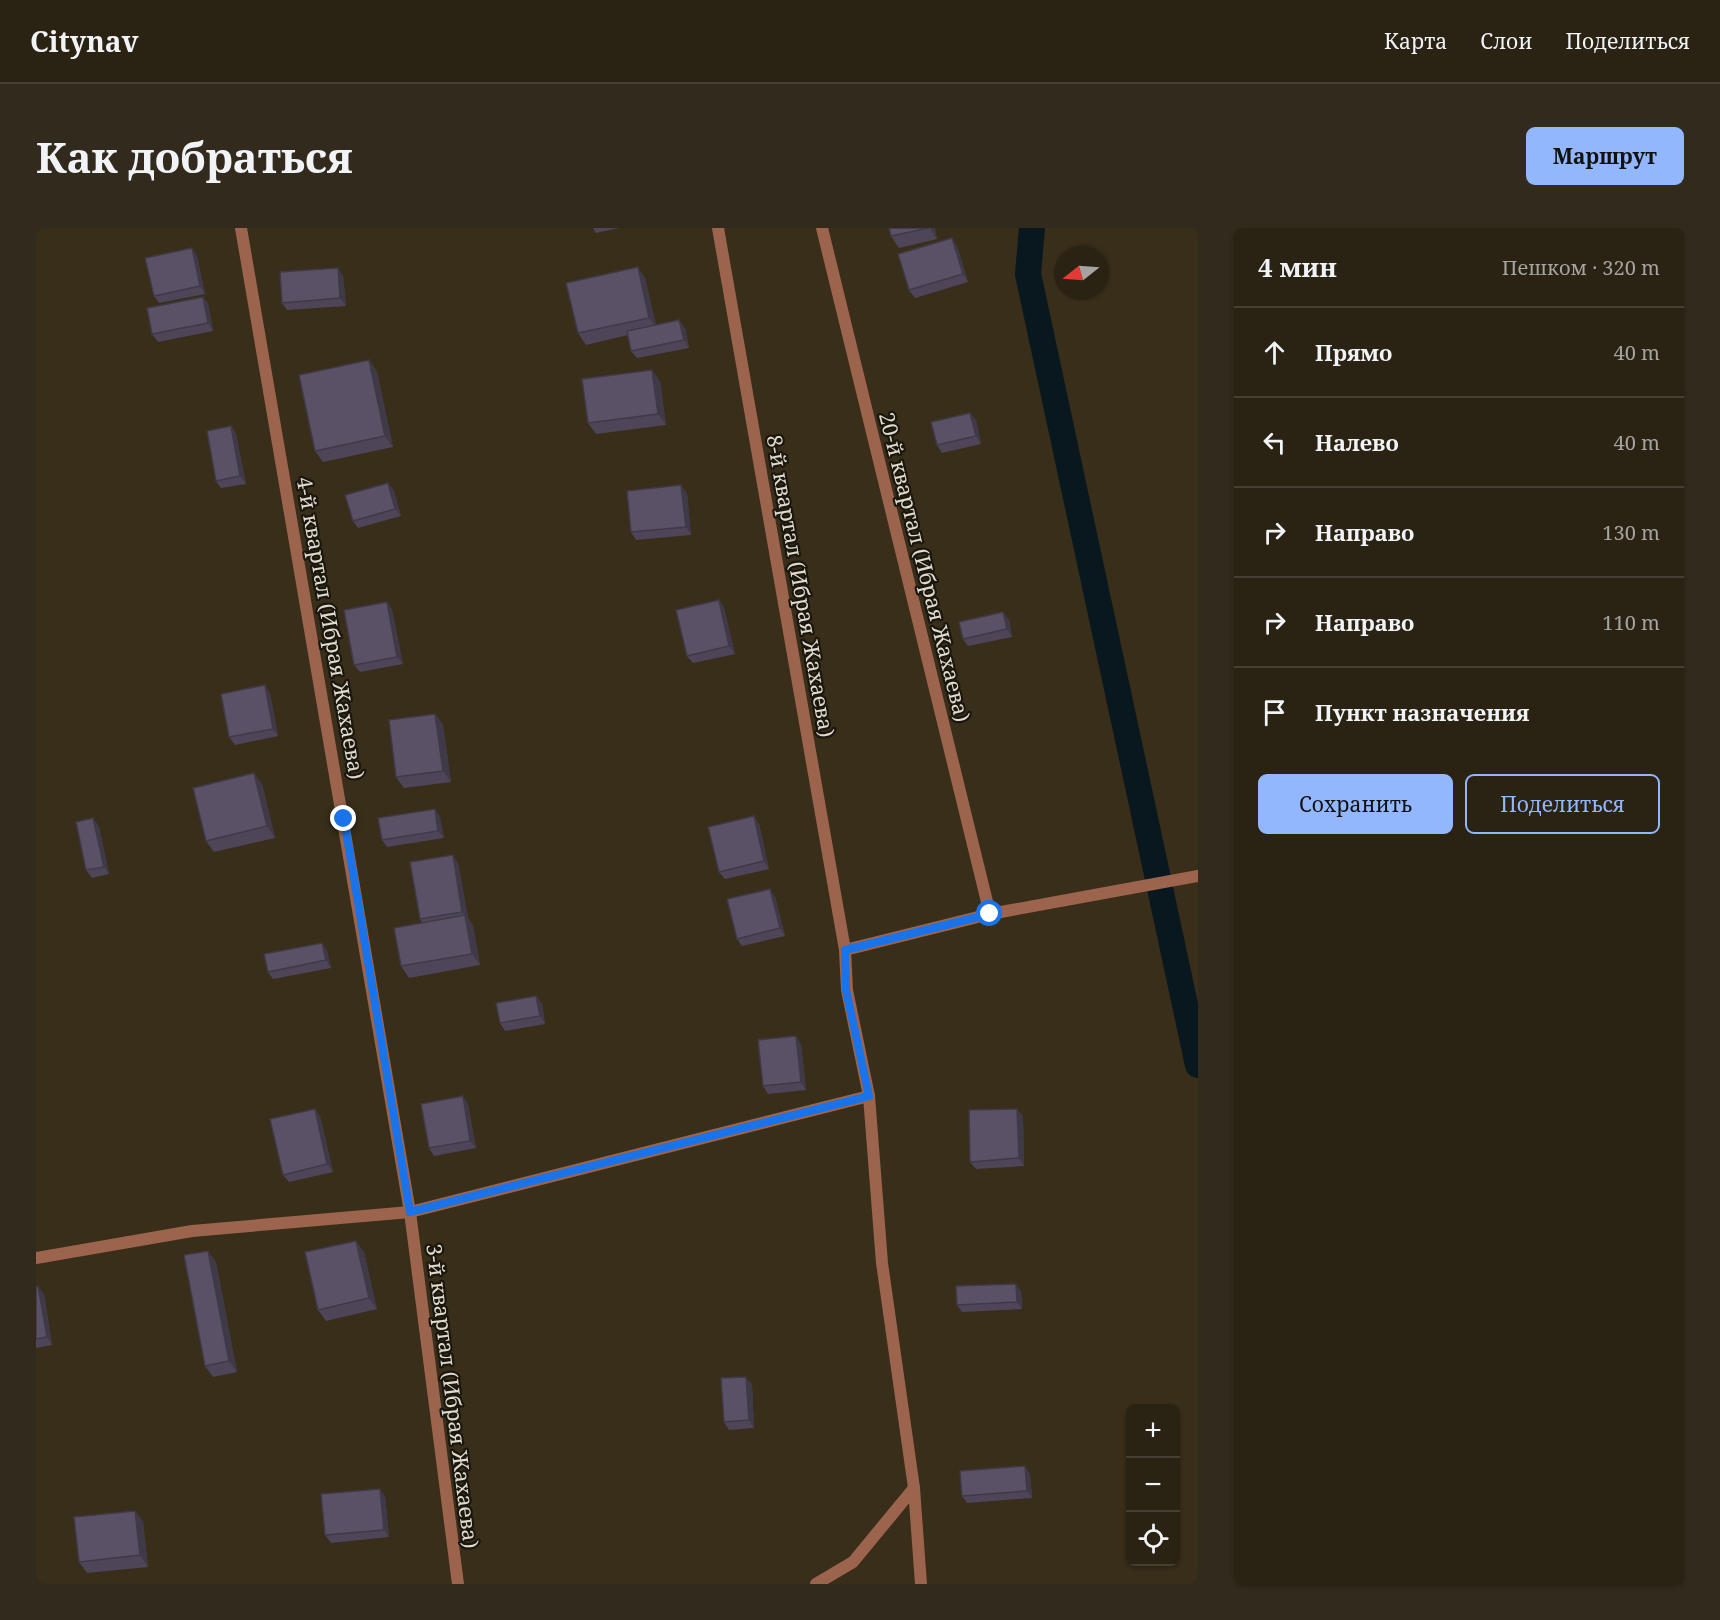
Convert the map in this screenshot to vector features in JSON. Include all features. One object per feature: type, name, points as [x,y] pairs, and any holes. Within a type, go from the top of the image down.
[{"type":"street","name":"4-й квартал (Ибрая Жахаева)","points":[[241,228],[410,1212]]},
{"type":"street","name":"8-й квартал (Ибрая Жахаева)","points":[[718,228],[845,950],[846,990],[869,1096],[882,1263],[914,1488],[921,1584]]},
{"type":"street","name":"20-й квартал (Ибрая Жахаева)","points":[[822,228],[990,914]]},
{"type":"street","points":[[845,950],[990,914],[1198,876]]},
{"type":"street","points":[[36,1258],[192,1231],[410,1212],[869,1096]]},
{"type":"street","name":"3-й квартал (Ибрая Жахаева)","points":[[410,1212],[458,1584]]},
{"type":"street","points":[[816,1584],[853,1562],[914,1488]]},
{"type":"building","points":[[889,228],[929,228],[891,236]]},
{"type":"building","points":[[952,238],[963,274],[909,290],[898,254]]},
{"type":"building","points":[[192,248],[200,286],[154,296],[145,258]]},
{"type":"building","points":[[638,267],[649,318],[578,333],[566,283]]},
{"type":"building","points":[[338,268],[340,298],[282,303],[280,272]]},
{"type":"building","points":[[203,297],[208,323],[152,334],[147,308]]},
{"type":"building","points":[[679,320],[684,340],[631,351],[627,331]]},
{"type":"building","points":[[369,360],[385,436],[315,451],[299,375]]},
{"type":"building","points":[[652,370],[658,414],[588,423],[582,379]]},
{"type":"building","points":[[970,413],[976,436],[937,445],[931,422]]},
{"type":"building","points":[[231,426],[240,476],[216,481],[207,431]]},
{"type":"building","points":[[388,483],[395,509],[353,521],[345,495]]},
{"type":"building","points":[[681,485],[686,527],[631,532],[627,491]]},
{"type":"building","points":[[719,600],[729,646],[687,656],[676,610]]},
{"type":"building","points":[[387,602],[397,657],[354,665],[344,610]]},
{"type":"building","points":[[1003,612],[1007,629],[963,639],[959,622]]},
{"type":"building","points":[[265,685],[273,729],[229,737],[221,694]]},
{"type":"building","points":[[435,714],[443,771],[396,777],[389,720]]},
{"type":"building","points":[[254,773],[267,826],[206,841],[193,788]]},
{"type":"building","points":[[435,809],[438,831],[382,840],[378,818]]},
{"type":"building","points":[[754,816],[764,861],[719,872],[708,827]]},
{"type":"building","points":[[93,818],[104,867],[86,870],[76,822]]},
{"type":"building","points":[[453,855],[462,912],[420,919],[410,862]]},
{"type":"building","points":[[770,889],[780,928],[737,939],[727,899]]},
{"type":"building","points":[[465,915],[472,954],[401,966],[394,928]]},
{"type":"building","points":[[322,943],[326,960],[268,972],[264,954]]},
{"type":"building","points":[[536,996],[540,1016],[500,1023],[496,1003]]},
{"type":"building","points":[[796,1036],[801,1082],[763,1086],[758,1040]]},
{"type":"building","points":[[463,1096],[470,1141],[429,1148],[421,1104]]},
{"type":"building","points":[[315,1109],[327,1164],[283,1175],[270,1119]]},
{"type":"building","points":[[1017,1109],[1019,1158],[970,1162],[969,1110]]},
{"type":"building","points":[[356,1241],[369,1298],[318,1310],[305,1252]]},
{"type":"building","points":[[208,1251],[229,1361],[205,1366],[184,1255]]},
{"type":"building","points":[[1016,1284],[1017,1302],[957,1305],[956,1286]]},
{"type":"building","points":[[38,1286],[47,1337],[36,1339],[36,1287]]},
{"type":"building","points":[[746,1377],[749,1420],[724,1422],[721,1378]]},
{"type":"building","points":[[1025,1466],[1027,1491],[962,1496],[960,1471]]},
{"type":"building","points":[[380,1489],[384,1530],[325,1535],[321,1494]]},
{"type":"building","points":[[135,1511],[140,1555],[79,1562],[74,1517]]},
{"type":"waterway","points":[[1032,228],[1028,274],[1198,1065]]},
{"type":"route","points":[[344,819],[410,1212],[869,1096],[846,990],[845,950],[990,914]]}]
